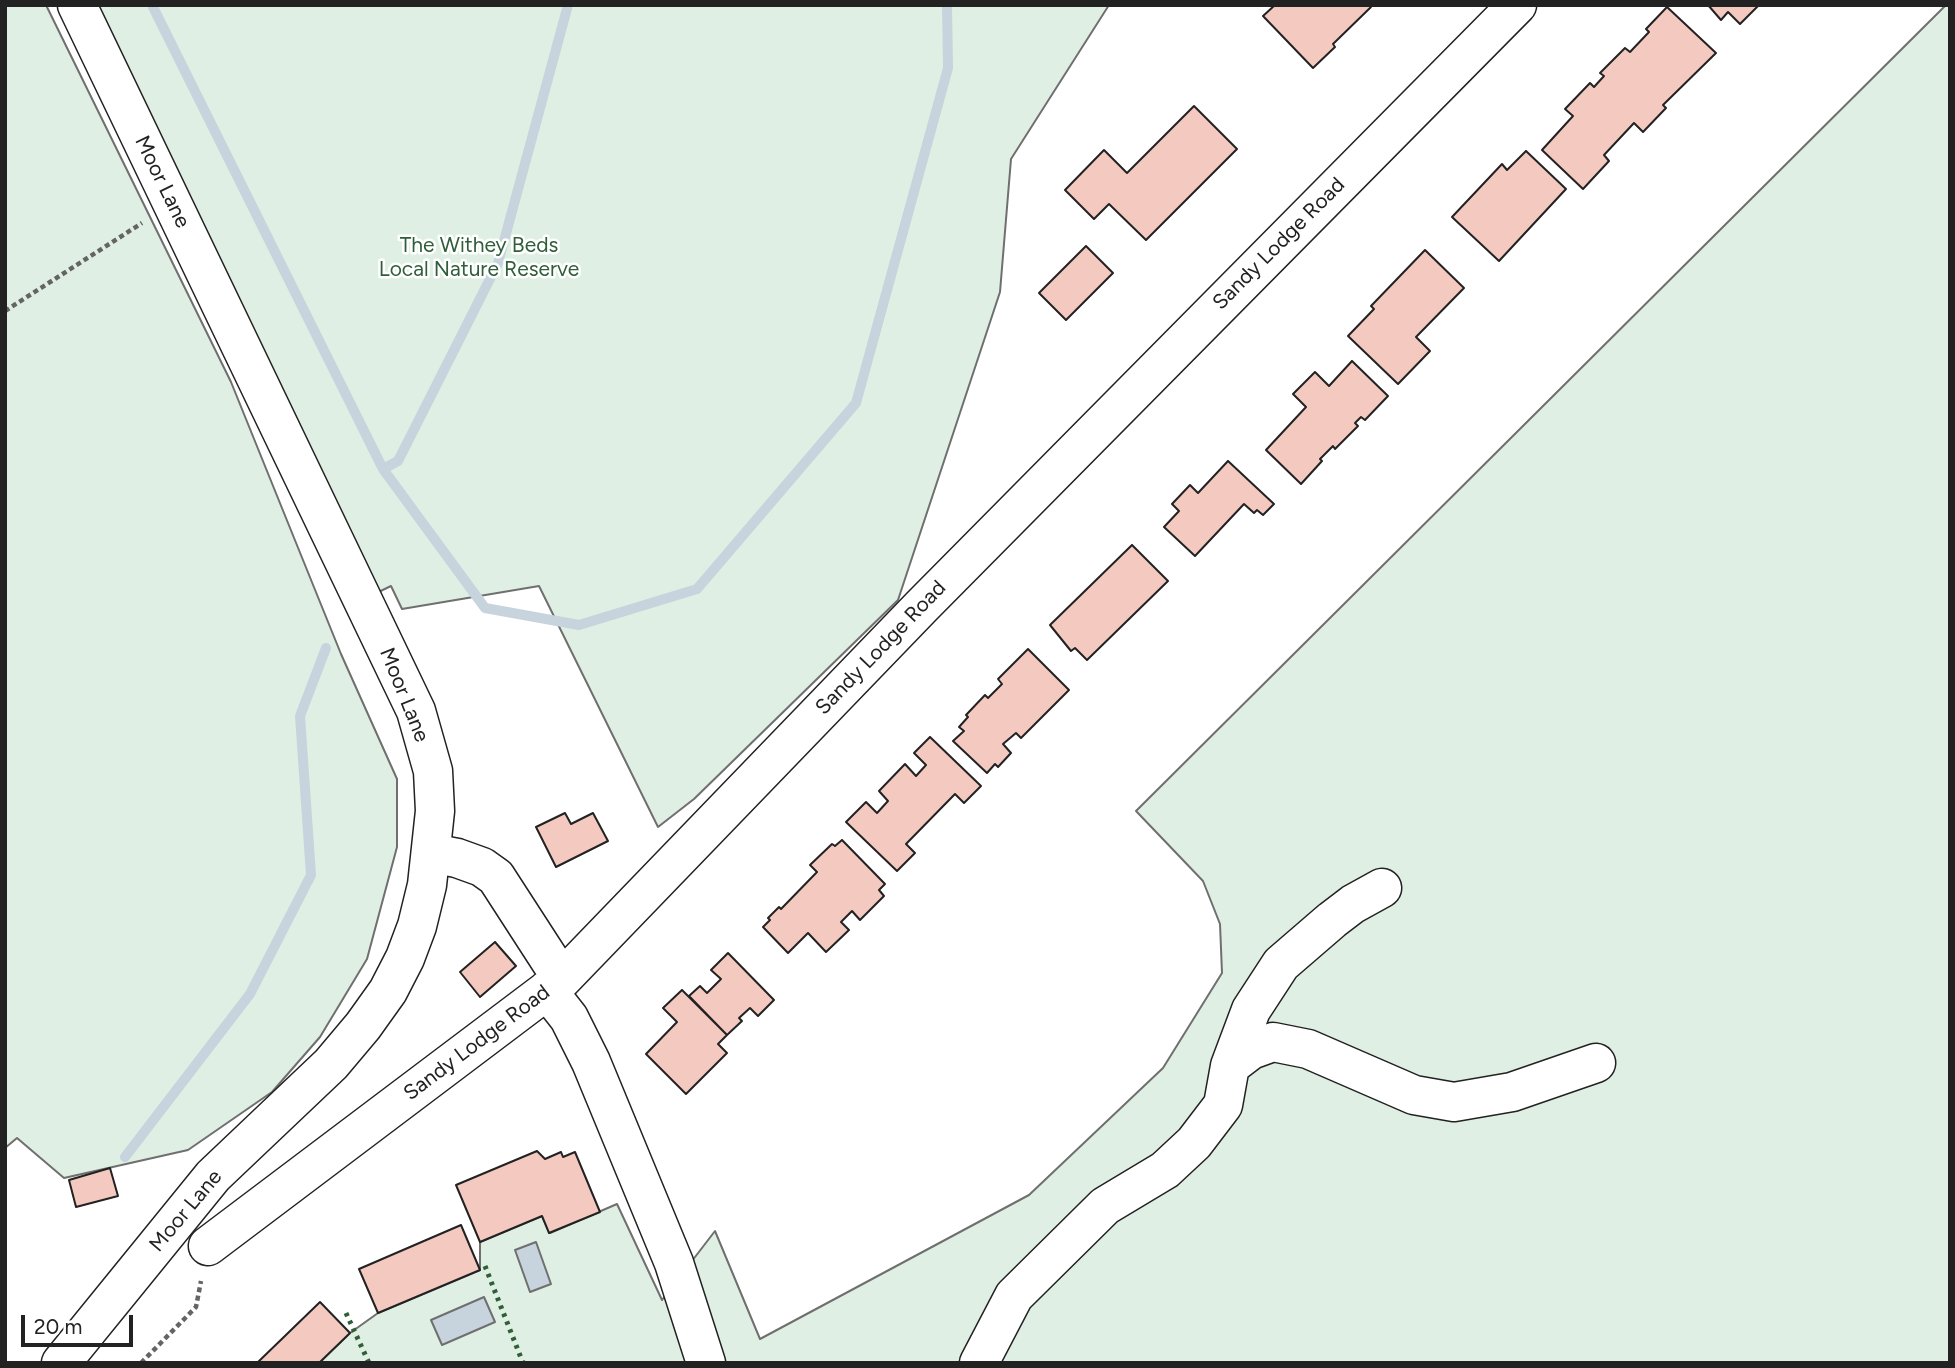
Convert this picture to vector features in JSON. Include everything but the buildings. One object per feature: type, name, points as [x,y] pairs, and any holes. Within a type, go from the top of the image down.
[{"type":"street","name":"Moor Lane","points":[[61,1363],[213,1176],[331,1064],[388,991],[405,958],[422,905],[435,811],[433,771],[416,711],[77,5]]},
{"type":"street","name":"Sandy Lodge Road","points":[[208,1246],[554,985],[930,597],[1517,5]]},
{"type":"street","points":[[431,853],[470,862],[496,877],[554,985],[591,1062],[674,1262],[706,1363]]},
{"type":"street","points":[[979,1363],[1014,1296],[1105,1206],[1165,1170],[1194,1143],[1223,1105],[1230,1066],[1251,1010],[1281,964],[1353,904],[1382,888]]},
{"type":"street","points":[[1230,1066],[1251,1050],[1273,1042],[1308,1049],[1414,1095],[1454,1102],[1512,1093],[1596,1063]]},
{"type":"path","points":[[5,311],[172,204]]},
{"type":"path","points":[[141,1363],[196,1307],[208,1246]]},
{"type":"green space","points":[[5,5],[46,5],[231,382],[341,654],[397,779],[397,847],[367,959],[320,1037],[272,1092],[188,1150],[64,1178],[17,1138],[5,1148]]},
{"type":"green space","name":"The Withey Beds Local Nature Reserve","points":[[77,5],[1109,5],[1011,159],[1000,292],[898,600],[694,799],[658,827],[539,586],[402,609],[391,586],[362,600]]},
{"type":"green space","points":[[1946,5],[1950,5],[1950,1363],[319,1363],[350,1333],[378,1313],[480,1270],[480,1242],[542,1216],[550,1233],[617,1204],[662,1300],[715,1231],[760,1339],[1029,1195],[1163,1068],[1222,973],[1220,924],[1203,881],[1136,811]]},
{"type":"shaded area","points":[[536,1242],[551,1284],[530,1292],[515,1250]]},
{"type":"shaded area","points":[[484,1297],[495,1322],[442,1345],[431,1320]]},
{"type":"waterway","points":[[152,5],[383,469],[398,461],[498,263],[568,5]]},
{"type":"waterway","points":[[383,469],[485,608],[579,625],[697,589],[856,403],[948,68],[947,5]]},
{"type":"waterway","points":[[125,1157],[250,994],[311,875],[300,716],[326,648]]},
{"type":"hedge","points":[[485,1266],[523,1363]]},
{"type":"hedge","points":[[346,1313],[369,1363]]}]
